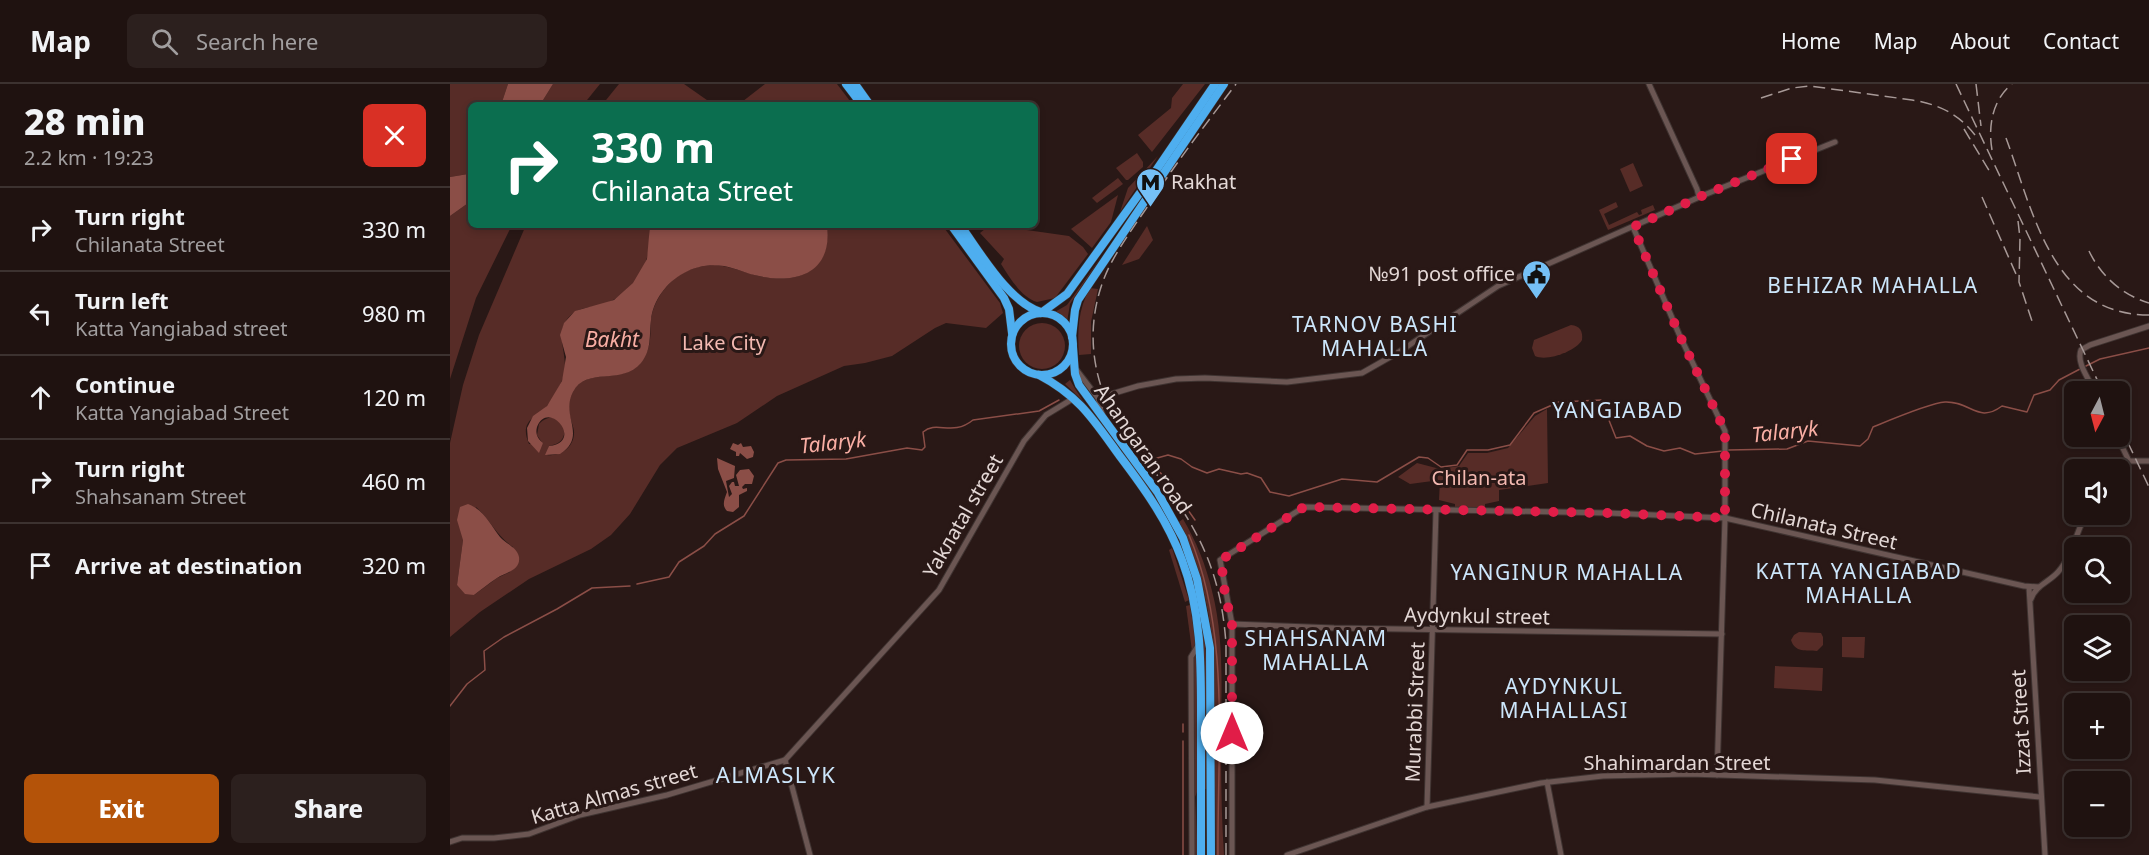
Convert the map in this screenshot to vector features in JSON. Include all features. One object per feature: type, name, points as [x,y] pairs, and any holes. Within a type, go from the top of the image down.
[{"type":"highway","points":[[846,84],[860,102]]},
{"type":"highway","points":[[855,84],[868,102]]},
{"type":"highway","points":[[953,228],[1003,296],[1009,309],[1011,346],[1015,360],[1025,371],[1039,375],[1052,374],[1064,367],[1071,356],[1073,321],[1078,300],[1199,114],[1215,84]]},
{"type":"highway","points":[[1012,334],[1023,320],[1043,313],[1067,294],[1199,114],[1224,84]]},
{"type":"highway","points":[[962,228],[1001,280],[1020,300],[1033,309],[1062,321],[1072,337]]},
{"type":"highway","points":[[1020,300],[1037,306],[1057,303]]},
{"type":"highway","name":"Ahangaran road","points":[[1073,347],[1074,366],[1079,386],[1153,486],[1188,550],[1197,579],[1210,648],[1211,855]]},
{"type":"highway","name":"Ahangaran road","points":[[1039,375],[1074,398],[1142,486],[1171,534],[1189,582],[1200,643],[1201,855]]},
{"type":"highway","points":[[1201,797],[1211,797]]},
{"type":"street","points":[[1649,84],[1699,197]]},
{"type":"street","points":[[1098,398],[1138,386],[1176,379],[1287,382],[1362,373],[1498,286],[1699,197],[1835,141]]},
{"type":"street","points":[[1633,227],[1679,334],[1725,431],[1725,518],[1717,775]]},
{"type":"street","points":[[2090,381],[2081,364],[2080,352],[2090,345],[2149,327]]},
{"type":"street","points":[[1074,366],[1098,398],[1104,420]]},
{"type":"street","name":"Yakлatal street","points":[[785,760],[939,591],[1024,441],[1046,415],[1074,398]]},
{"type":"street","points":[[2122,447],[2128,459]]},
{"type":"street","points":[[2121,459],[2123,450]]},
{"type":"street","points":[[2130,461],[2149,461]]},
{"type":"street","name":"Chilanata Street","points":[[1232,624],[1225,594],[1221,560],[1304,507],[1608,513],[1725,518],[2029,587],[2039,587]]},
{"type":"street","name":"Murabbi Street","points":[[1427,807],[1436,511]]},
{"type":"street","points":[[2030,605],[2033,594],[2067,561],[2082,525]]},
{"type":"street","name":"Izzat Street","points":[[2029,587],[2044,855]]},
{"type":"street","points":[[1232,624],[1232,855]]},
{"type":"street","name":"Aydynkul street","points":[[1232,624],[1432,630],[1722,634]]},
{"type":"street","name":"Ahangaran road","points":[[1192,855],[1191,657],[1200,643]]},
{"type":"street","points":[[785,760],[810,855]]},
{"type":"street","name":"Katta Almas street","points":[[450,842],[462,838],[494,838],[529,834],[580,815],[667,795],[785,760]]},
{"type":"street","name":"Shahimardan Street","points":[[1287,855],[1427,807],[1547,782],[1622,774],[1887,781],[2040,797]]},
{"type":"street","points":[[1547,782],[1561,855]]},
{"type":"green space","points":[[450,84],[508,84],[502,102],[468,102],[468,174],[450,177]]},
{"type":"green space","points":[[553,84],[600,84],[585,102],[542,102]]},
{"type":"green space","points":[[619,84],[684,84],[710,102],[604,102]]},
{"type":"green space","points":[[765,84],[837,84],[851,102],[742,102]]},
{"type":"green space","points":[[1183,84],[1205,84],[1152,152],[1138,135],[1171,108],[1172,98]]},
{"type":"green space","points":[[1137,153],[1143,162],[1143,167],[1126,180],[1116,168]]},
{"type":"green space","points":[[1158,156],[1120,212],[1128,188]]},
{"type":"green space","points":[[1633,163],[1643,186],[1630,192],[1620,169]]},
{"type":"green space","points":[[1118,178],[1123,184],[1097,203],[1092,198]]},
{"type":"green space","points":[[1118,195],[1111,222],[1092,248],[1071,229]]},
{"type":"green space","points":[[1616,202],[1618,207],[1604,214],[1609,225],[1637,212],[1639,215],[1642,214],[1641,210],[1653,205],[1655,210],[1608,230],[1599,210]]},
{"type":"green space","points":[[468,203],[468,228],[511,228],[476,298],[450,379],[450,216]]},
{"type":"green space","points":[[1147,226],[1153,240],[1139,259],[1122,265]]},
{"type":"green space","name":"Lake City","points":[[525,228],[650,228],[646,262],[632,285],[610,302],[575,312],[564,325],[562,340],[565,365],[561,383],[546,407],[530,421],[526,430],[529,444],[543,444],[537,435],[539,424],[546,419],[553,418],[559,421],[563,426],[563,438],[558,443],[549,446],[547,455],[562,453],[572,442],[574,431],[569,402],[579,384],[596,377],[626,373],[635,368],[643,359],[649,345],[651,319],[656,303],[673,280],[692,269],[715,265],[764,277],[791,278],[812,270],[819,262],[825,252],[827,228],[944,228],[1000,303],[1003,313],[986,328],[946,323],[892,356],[844,366],[777,396],[737,423],[677,448],[660,465],[630,514],[611,535],[591,549],[529,579],[480,612],[450,637],[450,443],[463,385],[479,335]],"holes":[[[476,507],[502,538],[513,547],[510,572],[497,578],[474,595],[457,585],[463,540]]]},
{"type":"green space","points":[[986,228],[1012,228],[1069,236],[1088,254],[1055,298],[1037,302],[1031,300],[1016,286],[1001,264],[1004,259],[980,233]]},
{"type":"green space","points":[[1104,253],[1070,304],[1067,322],[1053,313],[1067,305]]},
{"type":"green space","points":[[1090,288],[1098,289],[1091,322],[1091,354],[1079,355],[1079,321]]},
{"type":"green space","points":[[1042,323],[1058,330],[1065,346],[1058,362],[1042,369],[1026,362],[1019,346],[1026,330]]},
{"type":"green space","points":[[1571,325],[1577,326],[1581,332],[1582,340],[1579,344],[1568,351],[1547,358],[1535,356],[1532,348],[1534,340]]},
{"type":"green space","points":[[1070,380],[1091,412],[1148,486],[1176,535],[1190,570],[1200,606],[1205,643],[1207,789],[1205,789],[1204,653],[1202,629],[1194,591],[1142,481],[1082,400],[1065,384]]},
{"type":"green space","name":"Chilan-ata","points":[[1547,409],[1548,483],[1499,490],[1499,501],[1485,504],[1485,509],[1455,507],[1455,504],[1439,500],[1440,480],[1410,484],[1398,477],[1417,463],[1440,469],[1459,466],[1468,453],[1487,453],[1508,448],[1535,416]]},
{"type":"green space","points":[[1183,519],[1207,572],[1218,623],[1224,855],[1216,855],[1213,644],[1201,582],[1192,552],[1179,522]]},
{"type":"green space","points":[[1172,548],[1189,600],[1185,602],[1169,550]]},
{"type":"green space","points":[[1190,605],[1196,643],[1192,651],[1186,606]]},
{"type":"green space","points":[[1799,632],[1821,633],[1823,645],[1817,651],[1798,649],[1791,640]]},
{"type":"green space","points":[[1842,637],[1865,637],[1864,658],[1842,657]]},
{"type":"green space","points":[[1197,654],[1197,792],[1195,797],[1198,855],[1193,855],[1193,657]]},
{"type":"green space","points":[[1775,666],[1823,668],[1822,691],[1774,688]]},
{"type":"water","points":[[508,84],[553,84],[542,102],[502,102]]},
{"type":"water","points":[[468,174],[468,203],[450,216],[450,177]]},
{"type":"water","name":"Bakht","points":[[650,228],[827,228],[825,254],[819,264],[800,276],[774,278],[714,265],[693,269],[678,277],[662,292],[655,305],[645,358],[633,370],[624,374],[595,377],[579,384],[570,401],[573,433],[568,447],[560,454],[545,455],[549,446],[559,443],[564,437],[561,424],[549,417],[542,419],[537,427],[537,436],[543,443],[539,453],[528,441],[527,428],[533,416],[547,406],[562,381],[566,357],[560,335],[564,323],[575,311],[614,300],[633,283],[647,259]]},
{"type":"water","points":[[733,443],[738,445],[741,443],[743,447],[751,446],[754,452],[753,457],[747,459],[740,453],[736,456],[736,452],[730,449]]},
{"type":"water","points":[[717,458],[735,466],[734,478],[726,481],[729,497],[732,494],[729,486],[732,482],[735,486],[739,486],[736,475],[740,470],[749,469],[754,476],[752,484],[745,484],[742,487],[747,488],[747,491],[739,495],[739,507],[733,512],[727,511],[724,506],[727,492],[718,469]]},
{"type":"water","points":[[468,504],[483,514],[519,557],[515,568],[474,595],[465,594],[457,585],[463,540],[457,520],[460,507]]},
{"type":"waterway","name":"Talaryk","points":[[2084,367],[2100,359],[2149,348]]},
{"type":"waterway","name":"Talaryk","points":[[1728,450],[1787,449],[1808,441],[1860,446],[1868,439],[1873,427],[1945,402],[1987,413],[2002,406],[2027,412],[2034,395],[2050,390],[2059,380],[2080,369]]},
{"type":"waterway","name":"Talaryk","points":[[637,584],[669,577],[679,562],[704,546],[715,534],[744,516],[778,463],[786,460],[846,459],[907,448],[922,450],[925,447],[923,432],[928,429],[952,428],[965,425],[973,420],[1039,411],[1059,400]]},
{"type":"waterway","name":"Talaryk","points":[[1124,423],[1150,460],[1168,455],[1181,459],[1192,467],[1207,473],[1219,469],[1241,474],[1247,473],[1261,478],[1270,492],[1289,496],[1342,479],[1377,482],[1419,457],[1428,458],[1441,467],[1457,465],[1467,450],[1488,450],[1510,445],[1534,413],[1559,402],[1601,400],[1616,438],[1630,436],[1647,446],[1664,451],[1680,448],[1695,454],[1723,451]]},
{"type":"waterway","points":[[1151,461],[1195,520]]},
{"type":"waterway","points":[[1189,535],[1202,573],[1211,612],[1216,652],[1219,693],[1218,855]]},
{"type":"waterway","name":"Talaryk","points":[[450,706],[467,684],[485,670],[484,651],[504,637],[592,588],[630,586]]},
{"type":"waterway","points":[[1183,724],[1183,732]]},
{"type":"waterway","points":[[1183,741],[1183,855]]},
{"type":"railway","points":[[1226,855],[1226,644],[1217,585],[1198,536],[1185,514],[1134,446],[1108,405],[1100,383],[1093,337],[1100,290],[1113,259],[1169,175],[1236,84]]},
{"type":"railway","points":[[1956,84],[2098,381]]},
{"type":"railway","points":[[1976,84],[1981,126]]},
{"type":"railway","points":[[1992,150],[1993,114],[2005,90],[2012,84]]},
{"type":"railway","points":[[1761,98],[1792,88],[1810,86],[1912,100],[1931,104],[1947,111],[1962,121],[1975,135]]},
{"type":"railway","points":[[1964,129],[1990,172]]},
{"type":"railway","points":[[2006,138],[2038,226],[2051,254],[2068,278],[2090,298],[2116,310],[2149,315]]},
{"type":"railway","points":[[1982,197],[2016,274]]},
{"type":"railway","points":[[2018,221],[2019,282],[2033,324]]},
{"type":"railway","points":[[2089,251],[2100,269],[2121,290],[2149,303]]},
{"type":"railway","points":[[2130,447],[2149,487]]},
{"type":"place","name":"Rakhat","points":[[1150,208]]},
{"type":"place","name":"№91 post office","points":[[1536,300]]},
{"type":"district","name":"BEHIZAR MAHALLA","points":[[1873,286]]},
{"type":"district","name":"TARNOV BASHI MAHALLA","points":[[1375,337]]},
{"type":"district","name":"YANGIABAD","points":[[1618,411]]},
{"type":"district","name":"YANGINUR MAHALLA","points":[[1567,573]]},
{"type":"district","name":"KATTA YANGIABAD MAHALLA","points":[[1859,584]]},
{"type":"district","name":"SHAHSANAM MAHALLA","points":[[1316,651]]},
{"type":"district","name":"AYDYNKUL MAHALLASI","points":[[1564,699]]},
{"type":"district","name":"ALMASLYK","points":[[776,775]]},
{"type":"route","points":[[1232,733],[1232,624],[1225,594],[1221,560],[1303,507],[1608,513],[1725,518],[1725,431],[1679,334],[1633,227],[1792,159]]}]
